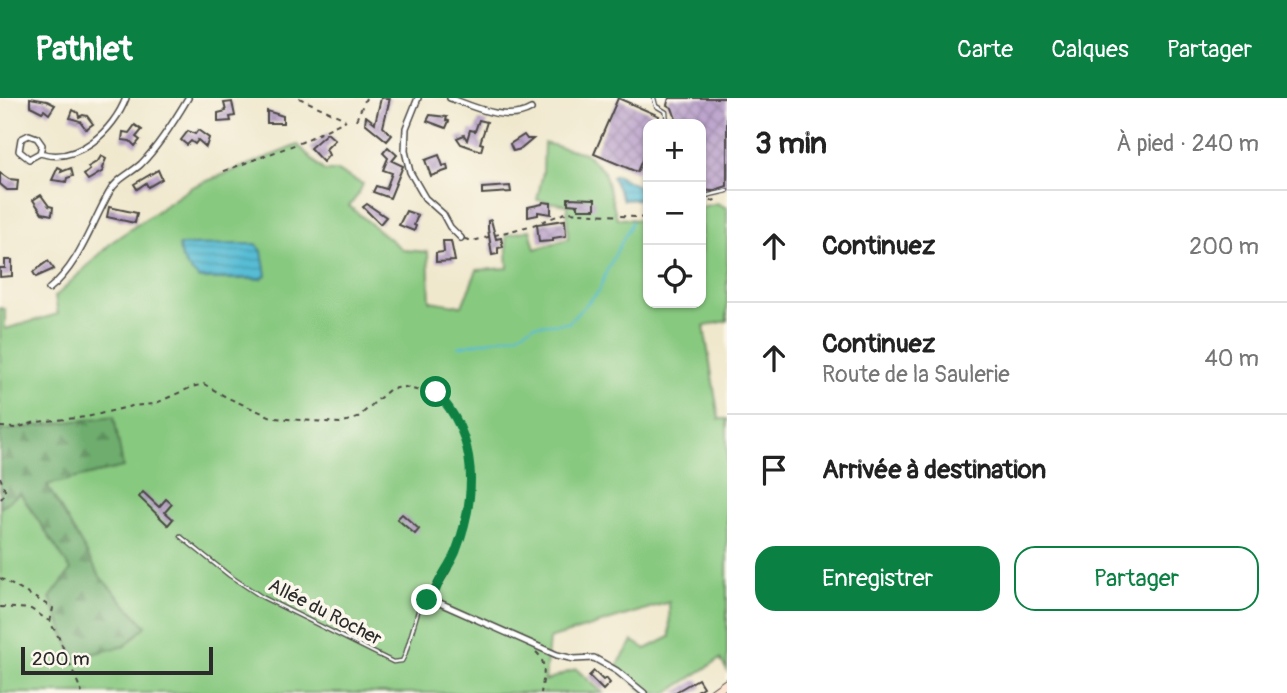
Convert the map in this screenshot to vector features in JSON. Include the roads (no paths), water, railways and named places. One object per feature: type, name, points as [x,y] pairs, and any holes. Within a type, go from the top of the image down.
[{"type":"main road","points":[[713,693],[727,683]]},
{"type":"street","points":[[40,153],[51,157],[65,155],[91,144],[108,129],[121,112],[126,98]]},
{"type":"street","points":[[49,289],[63,275],[78,253],[109,192],[119,180],[141,164],[188,98]]},
{"type":"street","points":[[418,98],[406,128],[405,151],[411,172],[425,198],[443,214],[450,227],[461,238]]},
{"type":"street","points":[[450,98],[502,115],[515,116],[531,109]]},
{"type":"street","points":[[29,135],[37,138],[41,145],[40,153],[33,158],[25,157],[18,147],[21,139],[29,135]]},
{"type":"street","points":[[447,569],[435,589],[433,600],[557,654],[574,659],[594,658],[617,671],[643,693]]},
{"type":"lane","points":[[654,98],[656,106],[666,112],[667,119]]},
{"type":"lane","points":[[706,196],[727,191]]},
{"type":"lane","name":"Allée du Rocher","points":[[180,536],[230,576],[262,597],[393,662],[402,661],[419,608],[427,600],[433,600]]},
{"type":"water","points":[[615,175],[638,186],[642,193],[640,199],[623,200],[612,177]]},
{"type":"water","points":[[256,244],[262,251],[266,275],[261,279],[200,279],[185,264],[179,245]]},
{"type":"waterway","points":[[458,347],[517,335],[534,325],[568,323],[599,291],[632,222]]}]
